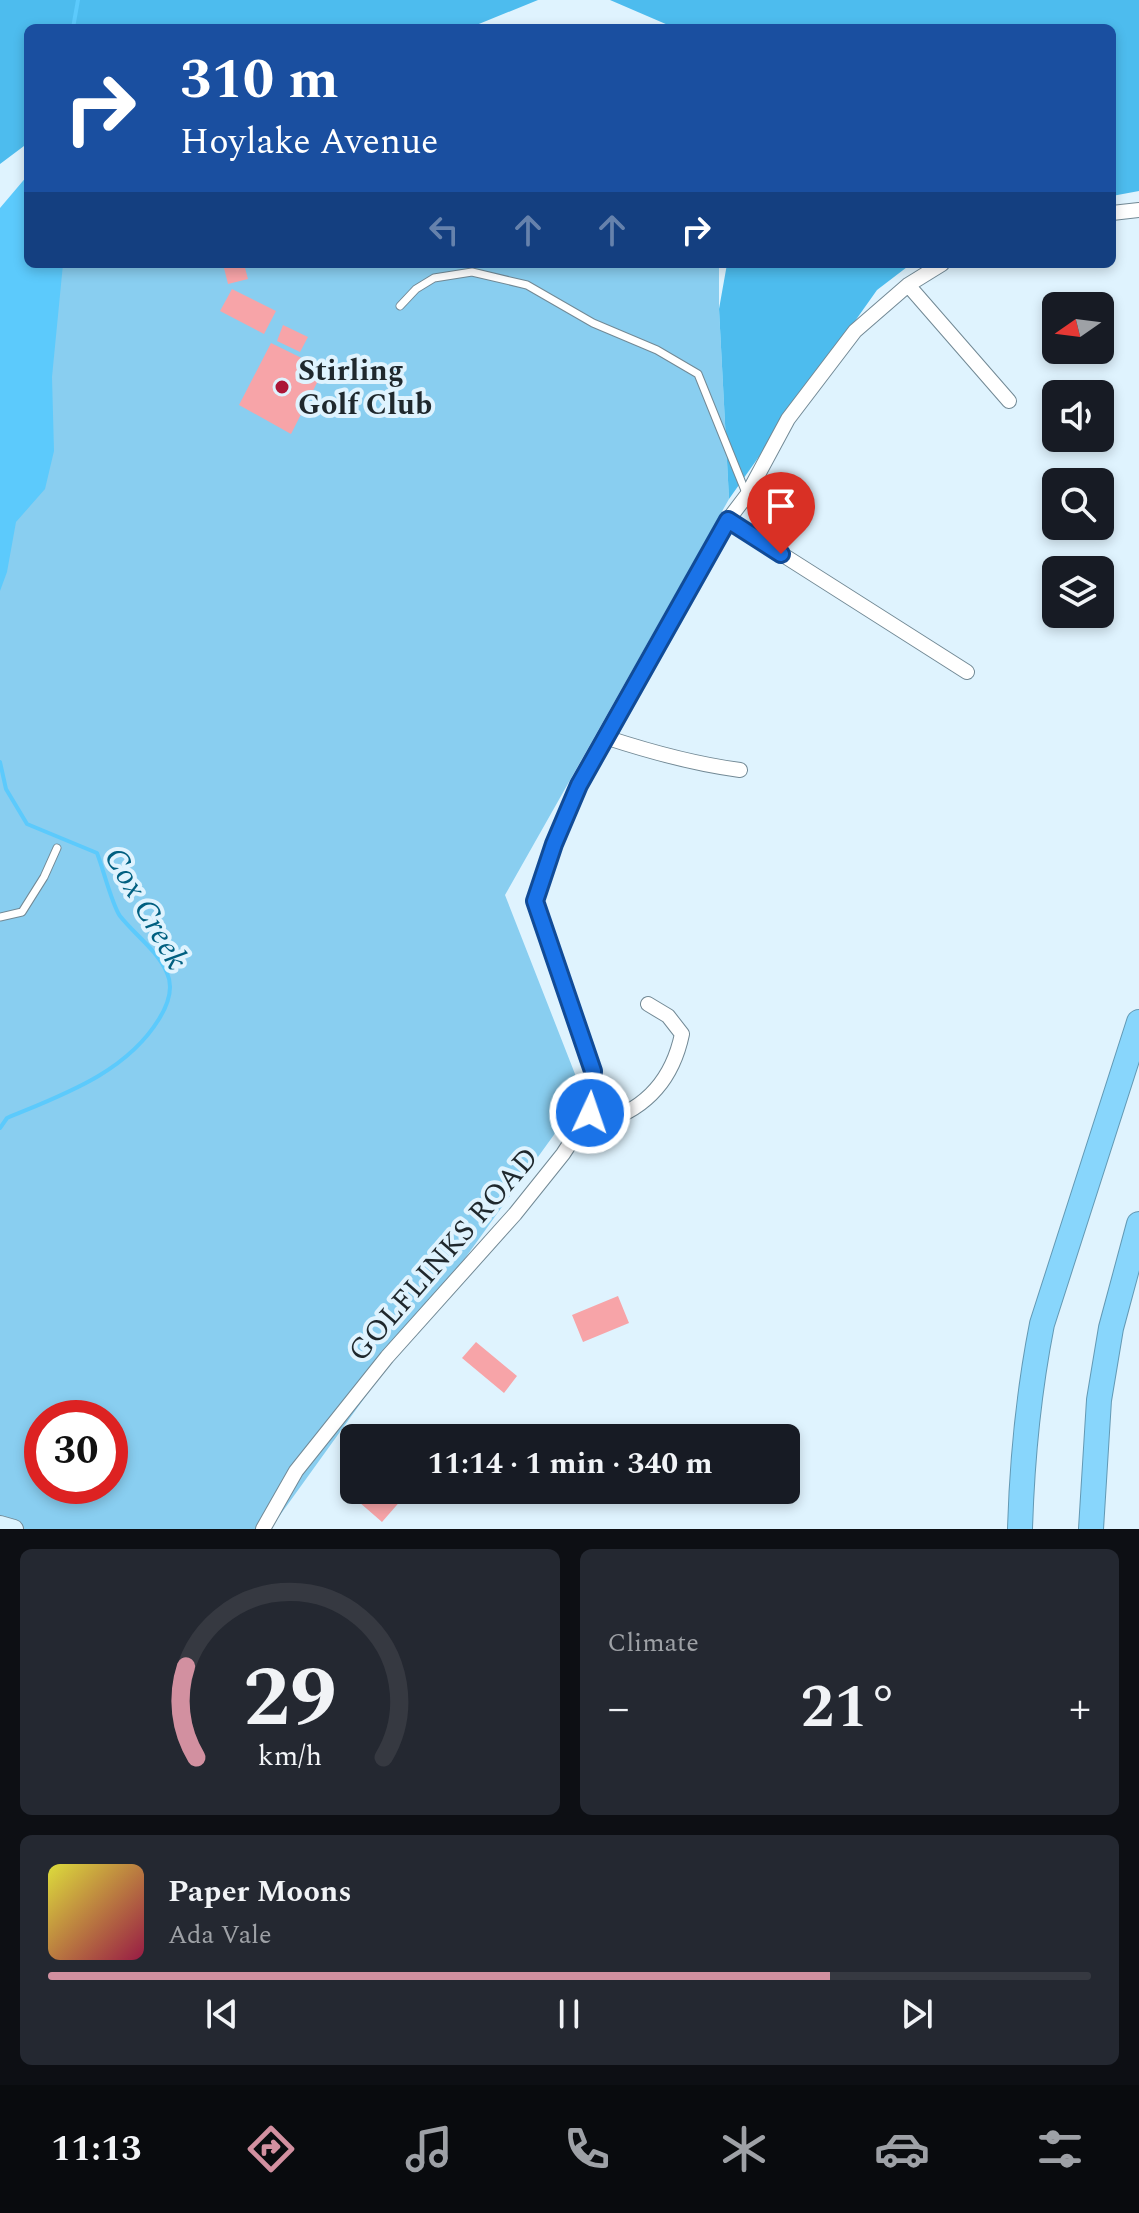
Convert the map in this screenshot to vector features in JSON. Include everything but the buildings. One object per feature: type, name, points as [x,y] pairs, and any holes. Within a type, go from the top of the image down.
[{"type":"highway","points":[[1020,1529],[1025,1457],[1042,1324],[1139,1022]]},
{"type":"highway","points":[[1091,1529],[1099,1400],[1111,1328],[1139,1224]]},
{"type":"main road","points":[[0,1525],[14,1529]]},
{"type":"street","points":[[1116,213],[1139,210]]},
{"type":"street","name":"GOLFLINKS ROAD","points":[[263,1529],[305,1460],[387,1357],[515,1214],[563,1154],[590,1113],[593,1071],[535,901],[554,844],[579,785],[788,419],[855,331],[908,285],[936,268]]},
{"type":"street","points":[[908,285],[1009,401]]},
{"type":"street","points":[[728,520],[967,672]]},
{"type":"street","points":[[608,738],[657,754],[740,770]]},
{"type":"street","points":[[590,1113],[605,1121],[620,1116],[656,1092],[677,1058],[682,1034],[668,1016],[648,1004]]},
{"type":"lane","points":[[400,306],[416,289],[434,278],[472,272],[527,285],[593,323],[657,350],[698,374],[747,495]]},
{"type":"lane","points":[[0,917],[22,912],[44,877],[57,848]]},
{"type":"shaded area","points":[[0,0],[538,0],[479,24],[24,24],[24,146],[0,164]]},
{"type":"shaded area","points":[[610,0],[1139,0],[1139,191],[1116,195],[1116,24],[666,24]]},
{"type":"shaded area","points":[[24,180],[24,268],[63,268],[52,377],[54,451],[45,489],[16,522],[7,572],[0,591],[0,208]]},
{"type":"shaded area","name":"Stirling Golf Club","points":[[0,218],[24,257],[24,268],[719,268],[729,499],[505,895],[575,1074],[578,1090],[574,1107],[346,1424],[340,1424],[340,1432],[270,1529],[14,1529],[0,1525]]},
{"type":"shaded area","points":[[726,268],[906,268],[877,290],[729,499],[719,309]]},
{"type":"waterway","name":"Cox Creek","points":[[74,24],[78,0]]},
{"type":"waterway","name":"Cox Creek","points":[[0,762],[6,789],[27,824],[97,853],[117,911],[158,957],[170,985],[167,1003],[159,1019],[129,1054],[71,1091],[7,1118],[0,1128]]},
{"type":"place","name":"Stirling Golf Club","points":[[282,387]]},
{"type":"route","points":[[590,1113],[593,1071],[535,901],[554,844],[579,785],[728,520],[781,554]]}]
